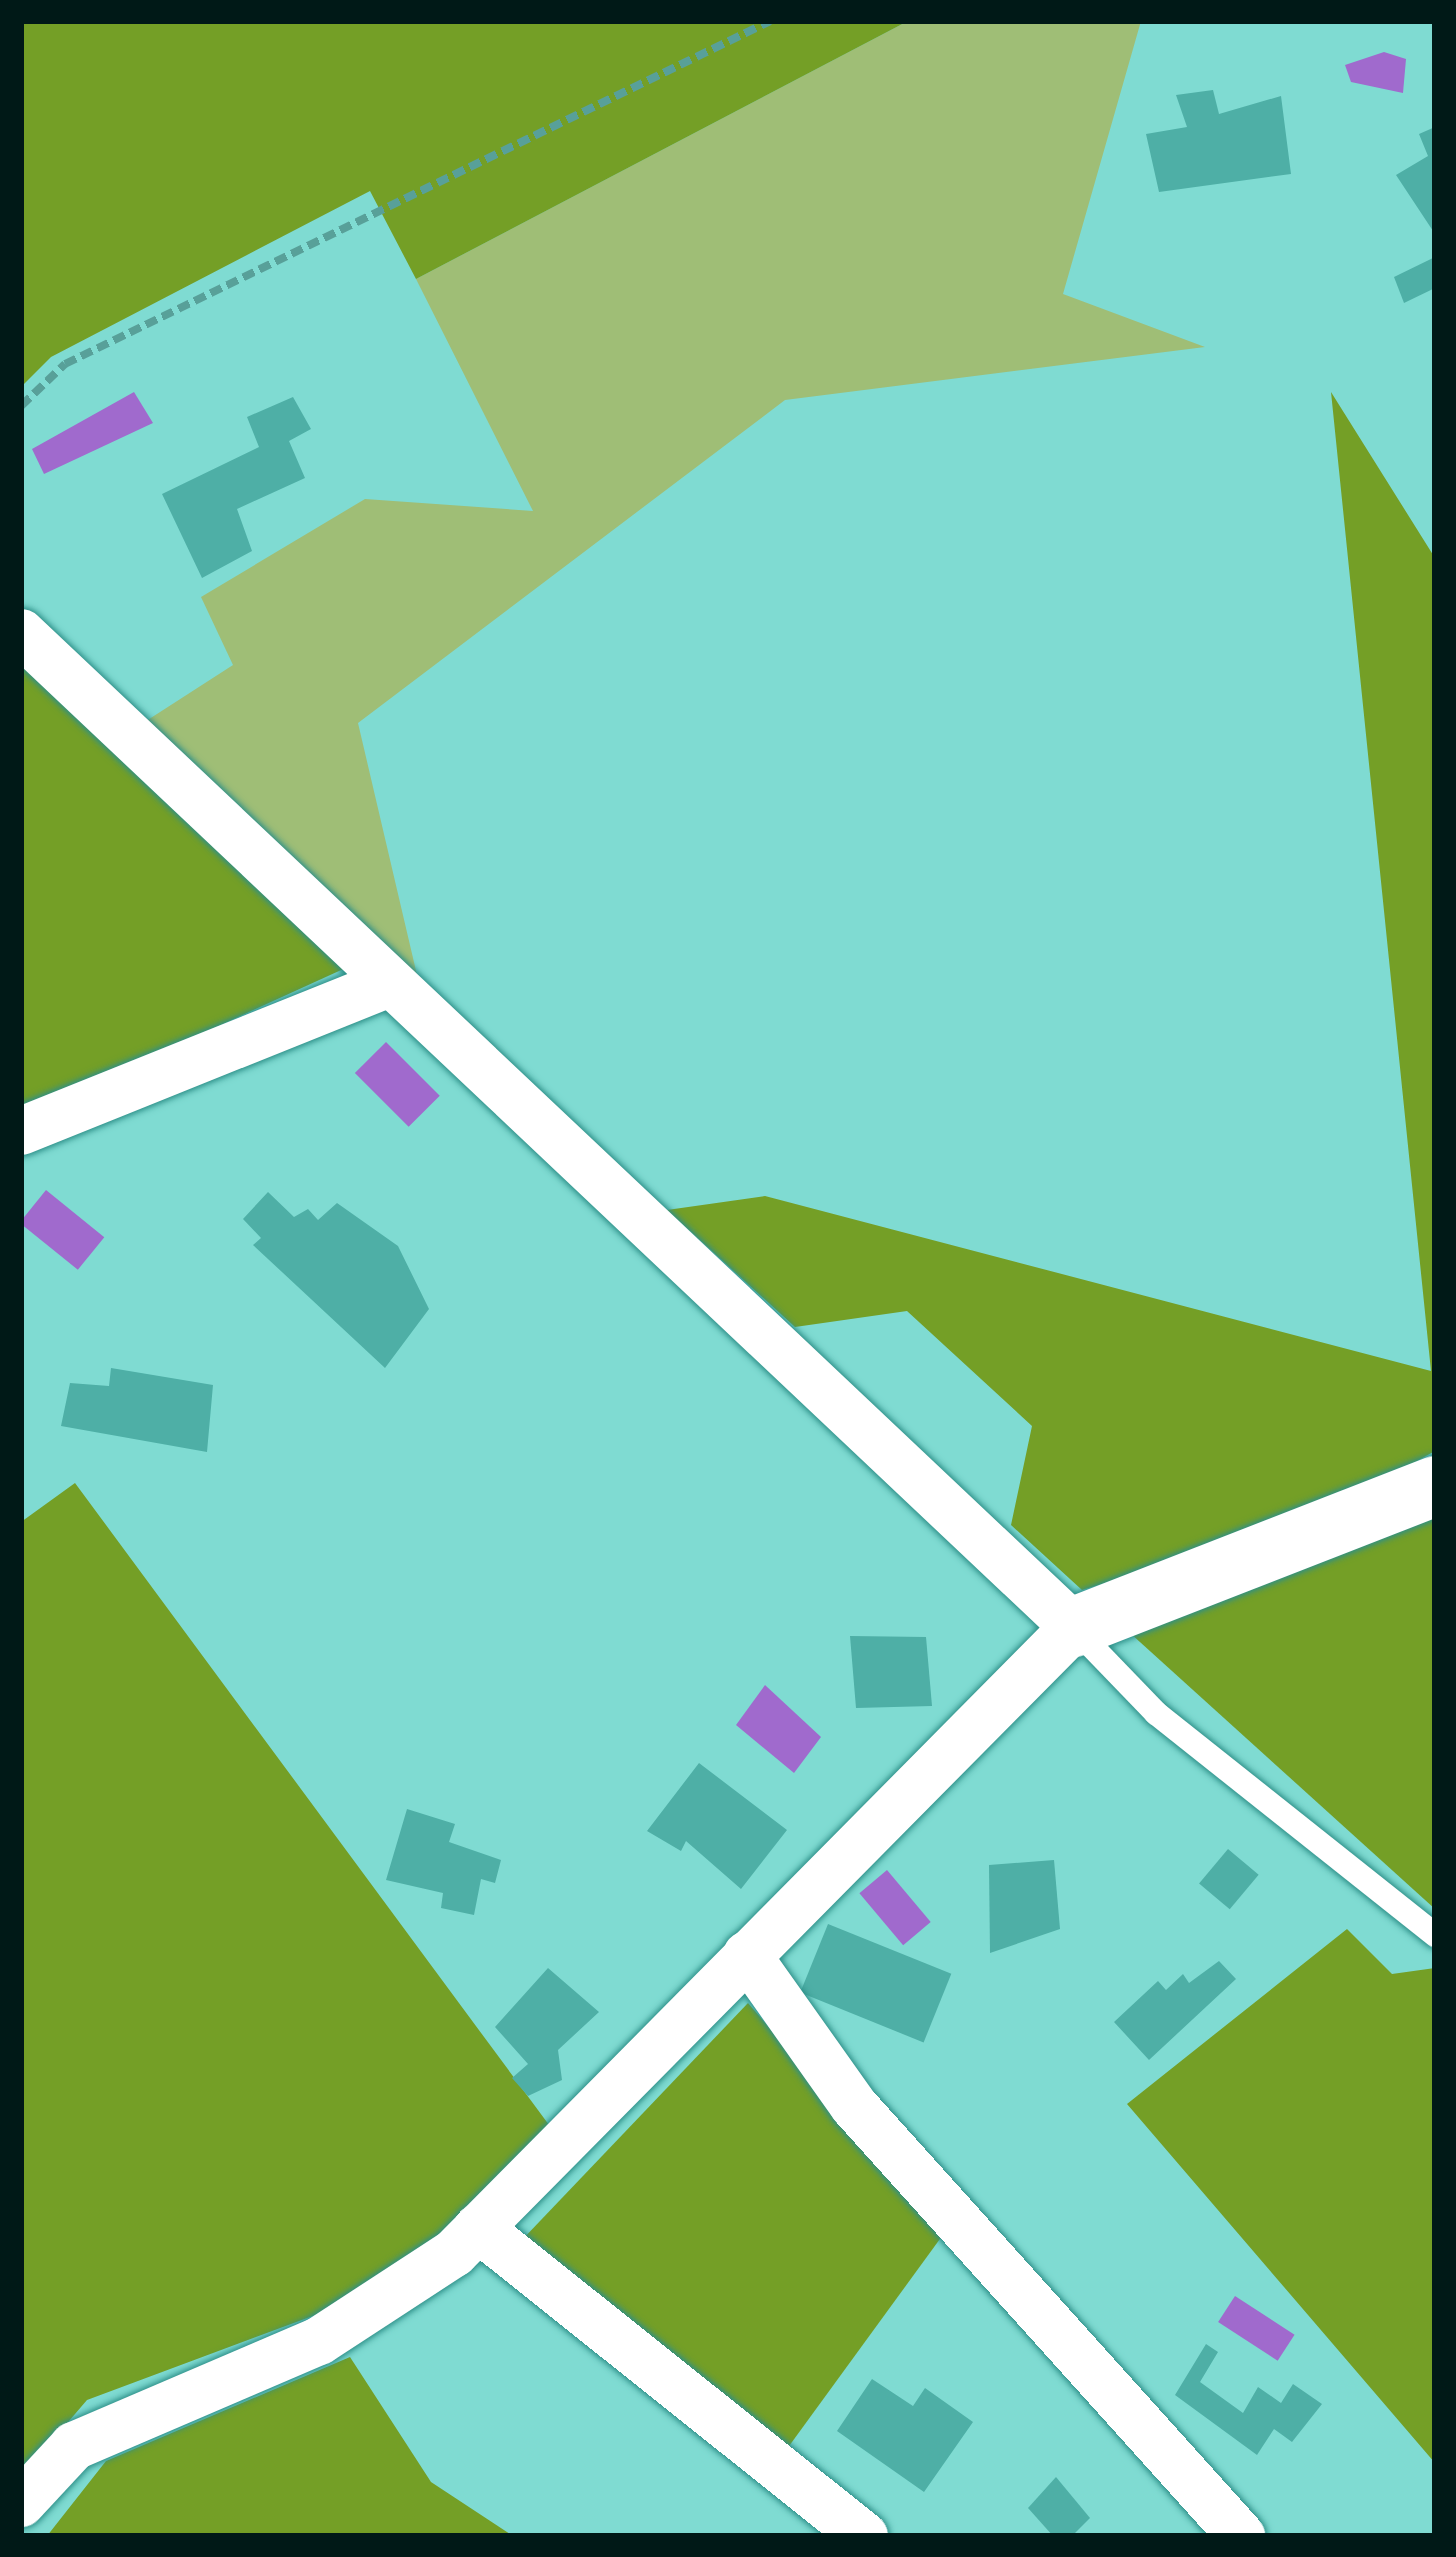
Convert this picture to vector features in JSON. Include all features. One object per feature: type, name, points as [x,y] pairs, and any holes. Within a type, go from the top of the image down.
[{"type":"street","points":[[21,633],[384,985],[1074,1627]]},
{"type":"street","points":[[21,1131],[384,985]]},
{"type":"street","points":[[21,2503],[74,2446],[320,2341],[478,2228],[1074,1627],[1435,1486]]},
{"type":"street","points":[[747,1954],[854,2106],[1241,2536]]},
{"type":"street","points":[[478,2228],[864,2536]]},
{"type":"lane","points":[[1074,1627],[1156,1713],[1435,1935]]},
{"type":"path","points":[[21,406],[65,364],[770,21]]},
{"type":"green space","points":[[21,21],[908,21],[416,279],[370,191],[51,357],[21,387]]},
{"type":"green space","points":[[908,21],[1141,21],[1063,294],[1205,347],[785,400],[358,723],[417,975],[143,723],[233,665],[201,597],[365,499],[533,511],[416,279]]},
{"type":"green space","points":[[1331,392],[1435,558],[1435,1451],[1306,1522],[1082,1590],[1011,1525],[1032,1426],[907,1311],[795,1327],[667,1210],[765,1196],[1431,1371]]},
{"type":"green space","points":[[21,650],[350,966],[21,1116]]},
{"type":"green space","points":[[75,1483],[552,2129],[425,2250],[318,2314],[87,2400],[21,2477],[21,1522]]},
{"type":"green space","points":[[1435,1500],[1435,1909],[1130,1633]]},
{"type":"green space","points":[[1347,1929],[1392,1974],[1435,1968],[1435,2463],[1127,2104]]},
{"type":"green space","points":[[748,2003],[945,2232],[784,2453],[520,2242]]},
{"type":"green space","points":[[350,2357],[431,2482],[513,2536],[47,2536],[106,2461]]},
{"type":"shaded area","points":[[1384,52],[1406,59],[1403,93],[1351,82],[1345,65]]},
{"type":"shaded area","points":[[134,392],[153,423],[44,474],[32,449]]},
{"type":"shaded area","points":[[386,1042],[440,1096],[409,1127],[355,1073]]},
{"type":"shaded area","points":[[46,1190],[104,1237],[78,1270],[21,1224]]},
{"type":"shaded area","points":[[765,1685],[821,1737],[794,1773],[736,1725]]},
{"type":"shaded area","points":[[887,1870],[931,1922],[903,1945],[859,1893]]},
{"type":"shaded area","points":[[1235,2296],[1295,2335],[1278,2361],[1218,2322]]},
{"type":"building","points":[[1213,90],[1219,114],[1281,96],[1291,174],[1159,192],[1146,134],[1187,127],[1176,95]]},
{"type":"building","points":[[1435,127],[1435,234],[1396,175],[1428,156],[1419,134]]},
{"type":"building","points":[[1435,257],[1435,288],[1404,303],[1394,277]]},
{"type":"building","points":[[293,397],[311,429],[289,441],[305,478],[237,509],[252,551],[202,578],[162,494],[259,447],[247,417]]},
{"type":"building","points":[[268,1192],[294,1217],[308,1209],[318,1220],[337,1203],[398,1246],[429,1309],[385,1368],[253,1245],[261,1238],[243,1219]]},
{"type":"building","points":[[111,1368],[213,1385],[207,1452],[61,1426],[70,1383],[109,1386]]},
{"type":"building","points":[[850,1636],[926,1637],[932,1706],[856,1708]]},
{"type":"building","points":[[699,1763],[787,1830],[741,1889],[686,1841],[681,1851],[647,1831]]},
{"type":"building","points":[[407,1809],[455,1824],[449,1842],[501,1860],[495,1883],[481,1879],[474,1915],[441,1908],[443,1893],[386,1880]]},
{"type":"building","points":[[1228,1849],[1259,1875],[1230,1909],[1199,1883]]},
{"type":"building","points":[[1054,1860],[1060,1929],[990,1953],[989,1865]]},
{"type":"building","points":[[828,1924],[951,1974],[924,2042],[800,1993]]},
{"type":"building","points":[[1219,1961],[1236,1979],[1149,2060],[1114,2022],[1158,1981],[1166,1990],[1183,1974],[1189,1983]]},
{"type":"building","points":[[548,1968],[599,2012],[558,2050],[562,2080],[528,2096],[512,2078],[528,2064],[495,2027]]},
{"type":"building","points":[[1206,2344],[1218,2352],[1200,2382],[1243,2413],[1258,2387],[1281,2403],[1293,2384],[1322,2404],[1292,2442],[1274,2429],[1257,2455],[1175,2395]]},
{"type":"building","points":[[872,2379],[913,2406],[925,2388],[973,2422],[924,2492],[837,2431]]},
{"type":"building","points":[[1056,2477],[1090,2518],[1072,2536],[1053,2536],[1028,2508]]}]
